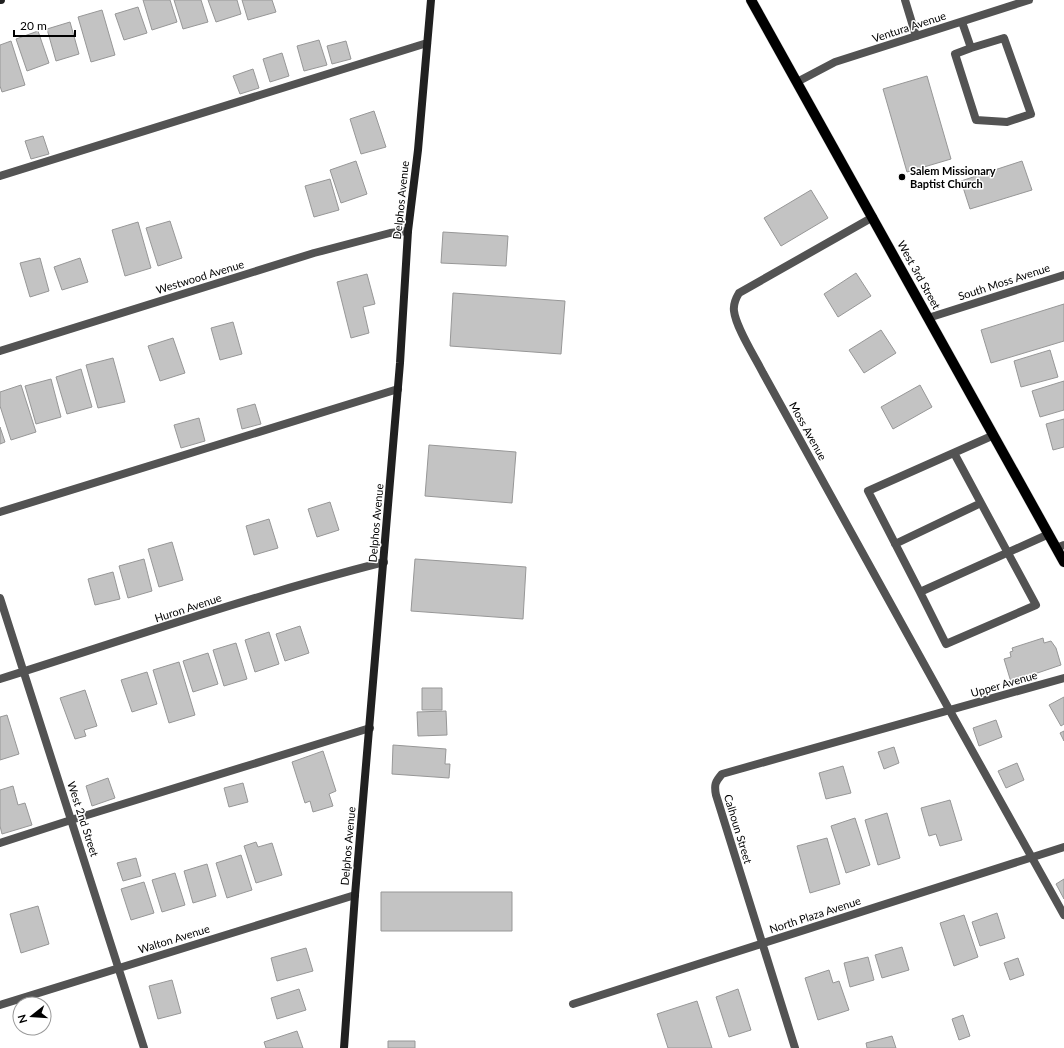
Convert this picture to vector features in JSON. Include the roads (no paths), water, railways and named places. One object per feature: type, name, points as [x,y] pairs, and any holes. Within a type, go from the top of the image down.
[{"type":"main road","name":"West 3rd Street","points":[[751,0],[1049,534],[1060,546],[1064,562]]},
{"type":"street","name":"Delphos Avenue","points":[[344,1048],[355,896],[398,389],[408,231],[431,0]]},
{"type":"street","points":[[905,0],[916,36]]},
{"type":"street","name":"Ventura Avenue","points":[[797,82],[835,62],[1029,0]]},
{"type":"street","points":[[962,22],[971,48]]},
{"type":"street","points":[[1004,38],[1031,114],[1006,122],[976,120],[955,54],[971,48],[1004,38]]},
{"type":"street","points":[[0,176],[427,43]]},
{"type":"street","name":"Moss Avenue","points":[[873,217],[739,293],[733,310],[763,373],[1064,915]]},
{"type":"street","name":"Westwood Avenue","points":[[0,351],[314,253],[390,233],[408,231]]},
{"type":"street","name":"South Moss Avenue","points":[[928,318],[1064,275]]},
{"type":"street","points":[[0,512],[398,389]]},
{"type":"street","points":[[954,453],[1036,606],[946,644],[868,491],[954,453],[994,436]]},
{"type":"street","points":[[895,544],[981,503]]},
{"type":"street","points":[[920,592],[1049,534]]},
{"type":"street","name":"Huron Avenue","points":[[0,678],[342,572],[384,562]]},
{"type":"street","name":"West 2nd Street","points":[[0,598],[144,1048]]},
{"type":"street","name":"Upper Avenue","points":[[950,711],[1064,678]]},
{"type":"street","name":"Calhoun Street","points":[[795,1048],[714,785],[722,774],[950,711]]},
{"type":"street","points":[[0,843],[370,728]]},
{"type":"street","name":"North Plaza Avenue","points":[[573,1004],[1064,847]]},
{"type":"street","name":"Walton Avenue","points":[[0,1005],[118,967],[355,896]]},
{"type":"place","name":"Salem Missionary Baptist Church","points":[[902,177]]}]
